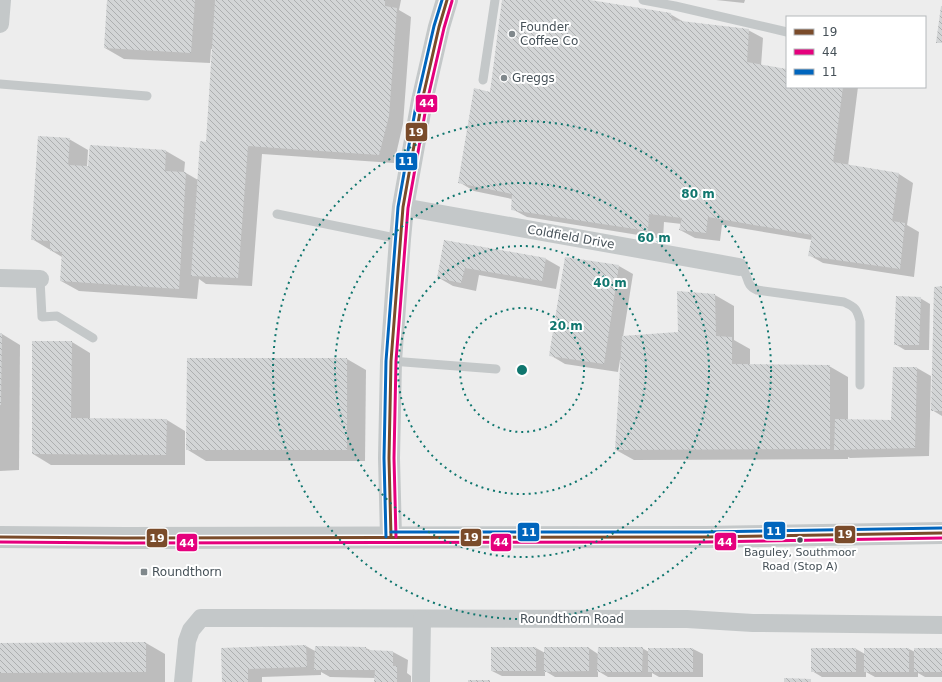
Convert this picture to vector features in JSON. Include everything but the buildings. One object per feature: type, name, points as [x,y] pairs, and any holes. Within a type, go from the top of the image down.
[{"type":"street","points":[[0,24],[2,0]]},
{"type":"street","points":[[391,537],[389,458],[391,361],[403,207],[422,101],[439,27],[447,0]]},
{"type":"street","name":"Coldfield Drive","points":[[403,207],[739,267]]},
{"type":"street","points":[[0,278],[40,279]]},
{"type":"street","points":[[0,537],[706,537],[942,532]]},
{"type":"street","name":"Roundthorn Road","points":[[183,682],[187,641],[191,630],[201,618],[687,619],[753,623],[942,625]]},
{"type":"street","points":[[421,682],[422,619]]},
{"type":"lane","points":[[483,80],[495,0]]},
{"type":"lane","points":[[643,0],[786,32]]},
{"type":"lane","points":[[0,84],[146,96]]},
{"type":"lane","points":[[277,214],[400,239]]},
{"type":"lane","points":[[739,267],[743,269],[746,274],[748,284],[757,290],[844,302],[856,309],[860,321],[860,385]]},
{"type":"lane","points":[[40,279],[42,317],[56,316],[93,338]]},
{"type":"lane","points":[[391,361],[496,369]]},
{"type":"transit line","name":"11","points":[[386,537],[384,458],[386,361],[398,207],[417,100],[434,26],[442,0]]},
{"type":"transit line","name":"19","points":[[391,537],[389,458],[391,361],[403,207],[422,101],[439,27],[447,0]]},
{"type":"transit line","name":"44","points":[[396,537],[394,458],[396,361],[408,208],[427,102],[444,28],[452,1]]},
{"type":"transit line","name":"11","points":[[391,532],[706,532],[942,528]]},
{"type":"transit line","name":"19","points":[[0,537],[706,537],[942,533]]},
{"type":"transit line","name":"44","points":[[0,542],[706,542],[942,538]]},
{"type":"place","name":"Founder Coffee Co","points":[[512,34]]},
{"type":"place","name":"Greggs","points":[[504,78]]},
{"type":"place","name":"Baguley, Southmoor Road (Stop A)","points":[[800,540]]},
{"type":"place","name":"Roundthorn","points":[[144,572]]}]
